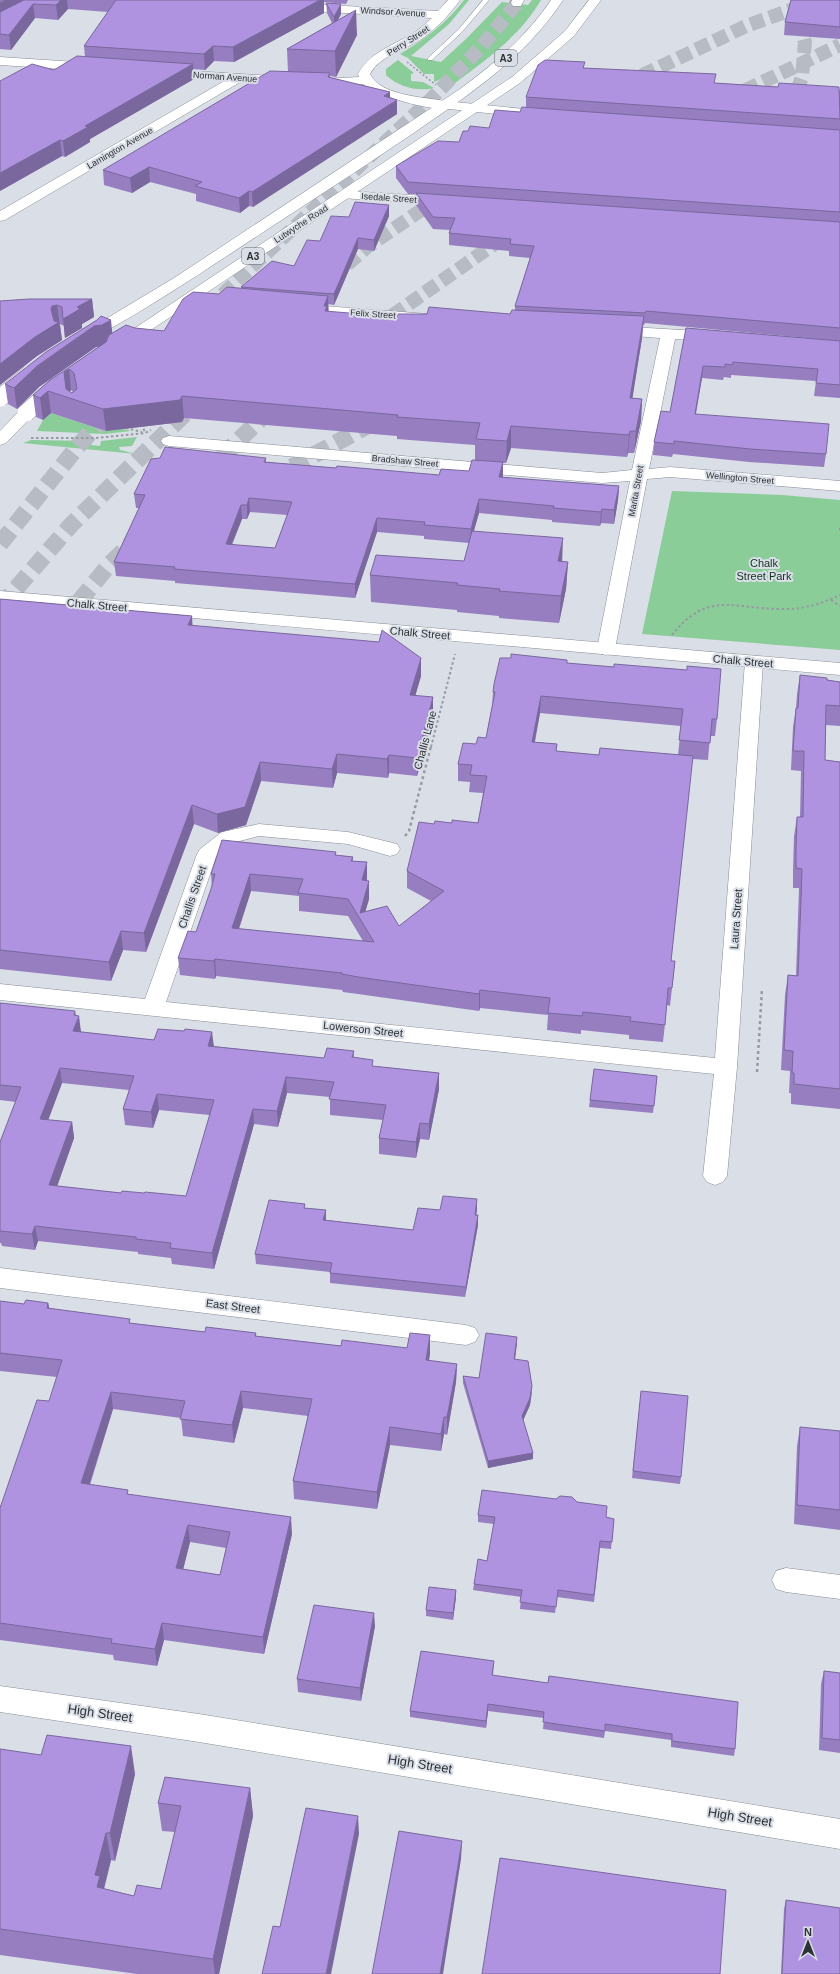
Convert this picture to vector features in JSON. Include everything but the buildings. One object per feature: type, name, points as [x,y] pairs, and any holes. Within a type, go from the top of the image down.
[{"type":"main road","name":"Perry Street","points":[[365,80],[364,74],[368,65],[419,35],[442,14],[454,0]]},
{"type":"main road","name":"Lutwyche Road","points":[[87,336],[139,307],[330,183],[444,105],[522,45],[540,26],[556,0]]},
{"type":"main road","name":"Lutwyche Road","points":[[106,352],[346,195],[516,80],[555,48],[586,15],[595,0]]},
{"type":"main road","name":"Windsor Avenue","points":[[278,5],[442,14]]},
{"type":"main road","points":[[0,61],[104,68]]},
{"type":"main road","name":"Norman Avenue","points":[[152,72],[323,83],[365,80]]},
{"type":"main road","name":"Lamington Avenue","points":[[0,217],[239,78]]},
{"type":"main road","points":[[365,80],[372,86],[385,92],[444,105],[535,114]]},
{"type":"main road","name":"Isedale Street","points":[[346,195],[457,202]]},
{"type":"main road","points":[[194,295],[214,301]]},
{"type":"main road","name":"Felix Street","points":[[282,307],[446,320]]},
{"type":"main road","points":[[598,330],[669,333],[731,338]]},
{"type":"main road","name":"Marita Street","points":[[606,649],[641,464],[669,333]]},
{"type":"main road","points":[[0,398],[43,364]]},
{"type":"main road","points":[[9,434],[26,413],[45,395],[73,375]]},
{"type":"main road","name":"Bradshaw Street","points":[[169,441],[602,478],[640,474]]},
{"type":"main road","name":"Wellington Street","points":[[640,474],[670,472],[840,486]]},
{"type":"main road","name":"Chalk Street","points":[[0,596],[840,669]]},
{"type":"main road","name":"Laura Street","points":[[715,1176],[726,1067],[754,662]]},
{"type":"main road","name":"Challis Street","points":[[153,1008],[207,854],[229,837],[259,830],[348,838],[390,849]]},
{"type":"main road","name":"Lowerson Street","points":[[0,992],[726,1067]]},
{"type":"main road","name":"East Street","points":[[0,1278],[466,1335]]},
{"type":"main road","points":[[786,1580],[840,1587]]},
{"type":"main road","name":"High Street","points":[[0,1699],[199,1728],[840,1834]]},
{"type":"lane","points":[[430,59],[460,31],[486,0]]},
{"type":"path","points":[[141,419],[145,433]]},
{"type":"path","points":[[122,428],[130,428],[145,433]]},
{"type":"path","points":[[9,434],[96,438],[145,433]]},
{"type":"path","points":[[667,640],[689,616],[701,609],[730,604],[788,609],[812,606],[831,600],[840,595]]},
{"type":"path","points":[[831,600],[840,606]]},
{"type":"path","name":"Challis Lane","points":[[409,832],[456,652]]},
{"type":"path","points":[[757,1072],[762,989]]},
{"type":"green space","points":[[464,0],[469,0],[449,24],[411,56],[441,62],[502,2],[528,5],[532,0],[541,0],[533,13],[513,36],[479,65],[455,83],[444,78],[434,82],[434,74],[424,74],[408,58],[400,54],[435,30]]},
{"type":"green space","points":[[398,60],[414,73],[411,74],[411,81],[423,82],[434,88],[415,89],[396,83],[386,75],[386,69]]},
{"type":"green space","points":[[51,413],[106,431],[123,429],[131,431],[105,434],[37,431],[43,420]]},
{"type":"green space","points":[[137,437],[132,446],[119,447],[120,450],[136,454],[23,443],[31,440],[93,441],[91,445],[100,446],[101,441]]},
{"type":"green space","name":"Chalk Street Park","points":[[672,491],[782,495],[840,500],[840,650],[642,634]]},
{"type":"tunnel","points":[[796,8],[819,0]]},
{"type":"tunnel","points":[[208,308],[431,99],[481,47],[517,3]]},
{"type":"tunnel","points":[[624,84],[746,26],[796,8]]},
{"type":"tunnel","points":[[796,8],[805,42],[803,63]]},
{"type":"tunnel","points":[[803,63],[840,45]]},
{"type":"tunnel","points":[[727,99],[803,63]]},
{"type":"tunnel","points":[[790,111],[802,77],[803,63]]},
{"type":"tunnel","points":[[332,278],[367,247],[445,194]]},
{"type":"tunnel","points":[[376,327],[513,231]]},
{"type":"tunnel","points":[[374,329],[378,326]]},
{"type":"tunnel","points":[[0,607],[71,525],[197,402]]},
{"type":"tunnel","points":[[204,474],[277,403]]},
{"type":"tunnel","points":[[0,544],[78,446],[115,405]]},
{"type":"tunnel","points":[[270,479],[380,419]]},
{"type":"tunnel","points":[[63,621],[109,565],[136,539]]}]
